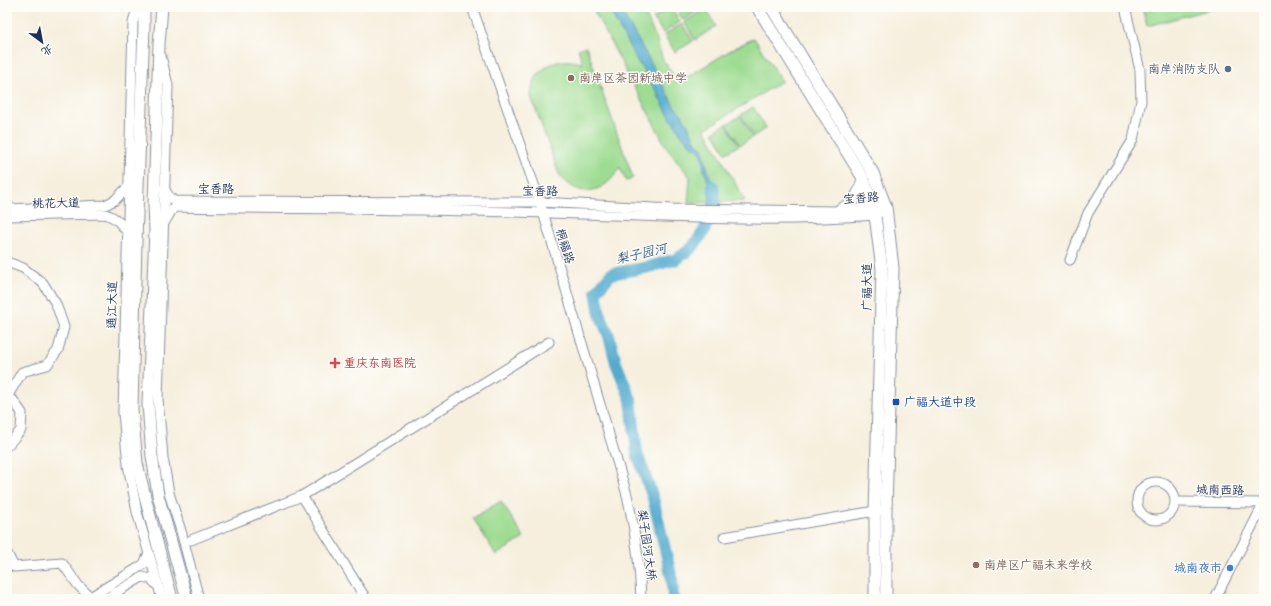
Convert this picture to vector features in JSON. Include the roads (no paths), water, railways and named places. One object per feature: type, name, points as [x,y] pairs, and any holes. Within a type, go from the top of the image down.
[{"type":"main road","name":"通江大道","points":[[144,7],[136,219],[132,410],[139,470],[146,505],[172,599]]},
{"type":"main road","points":[[162,7],[159,44],[148,404],[152,456],[158,495],[188,599]]},
{"type":"main road","name":"广福大道","points":[[757,7],[863,178],[878,210]]},
{"type":"main road","name":"广福大道","points":[[771,7],[873,173],[878,210],[882,269],[881,510],[886,599]]},
{"type":"main road","points":[[838,211],[850,205],[856,199],[863,178]]},
{"type":"main road","name":"广福大道","points":[[875,599],[881,510]]},
{"type":"street","name":"通江大道","points":[[137,7],[133,23],[123,413],[128,465],[134,499],[162,599]]},
{"type":"street","name":"桐福路","points":[[472,7],[540,202],[627,495]]},
{"type":"street","points":[[1070,260],[1088,213],[1132,140],[1141,101],[1140,70],[1125,7]]},
{"type":"street","points":[[159,44],[168,85],[158,399],[163,458],[169,493],[199,599]]},
{"type":"street","points":[[127,232],[119,220],[105,209],[129,186]]},
{"type":"street","points":[[163,225],[175,204],[164,188]]},
{"type":"street","name":"宝香路","points":[[175,204],[540,202],[673,213]]},
{"type":"street","name":"宝香路","points":[[175,204],[543,213],[732,214],[838,218],[878,210]]},
{"type":"street","name":"桃花大道","points":[[7,209],[105,209]]},
{"type":"street","name":"桃花大道","points":[[7,216],[105,209]]},
{"type":"street","name":"宝香路","points":[[732,214],[878,210]]},
{"type":"street","points":[[7,262],[23,268],[43,283],[56,304],[64,326],[58,350],[47,365],[22,372],[7,397],[13,400],[22,413],[21,430],[7,446]]},
{"type":"street","points":[[191,540],[302,496],[549,342]]},
{"type":"street","points":[[1162,482],[1172,490],[1175,495],[1176,502],[1172,513],[1167,518],[1155,520],[1148,519],[1143,516],[1139,511],[1137,498],[1139,492],[1149,483],[1162,482]]},
{"type":"street","name":"梨子园河大桥","points":[[627,495],[634,524],[641,599]]},
{"type":"street","points":[[302,496],[366,599]]},
{"type":"street","name":"城南西路","points":[[1176,502],[1264,503]]},
{"type":"street","points":[[1215,599],[1264,503]]},
{"type":"street","points":[[724,537],[881,510]]},
{"type":"street","points":[[181,532],[191,540]]},
{"type":"street","points":[[188,558],[191,540]]},
{"type":"street","points":[[7,553],[14,567],[62,563],[78,585],[90,598],[140,573]]},
{"type":"street","points":[[105,599],[140,573],[149,553]]},
{"type":"street","points":[[140,573],[151,579],[159,586]]},
{"type":"water","points":[[608,7],[618,7],[640,43],[674,106],[681,113],[688,125],[696,143],[703,148],[709,175],[716,186],[718,202],[710,202],[712,199],[712,191],[704,171],[702,155],[699,150],[684,138],[671,119],[659,98],[658,93],[637,61]]},
{"type":"waterway","name":"梨子园河","points":[[673,599],[672,579],[653,498],[637,453],[631,400],[616,363],[609,336],[600,314],[596,292],[611,274],[649,267],[677,259],[692,248],[704,231],[715,202],[713,186]]},
{"type":"place","name":"南岸消防支队","points":[[1228,69]]},
{"type":"place","name":"南岸区茶园新城中学","points":[[571,78]]},
{"type":"place","name":"重庆东南医院","points":[[335,363]]},
{"type":"place","name":"广福大道中段","points":[[896,402]]},
{"type":"place","name":"南岸区广福未来学校","points":[[976,565]]},
{"type":"place","name":"城南夜市","points":[[1230,568]]}]
